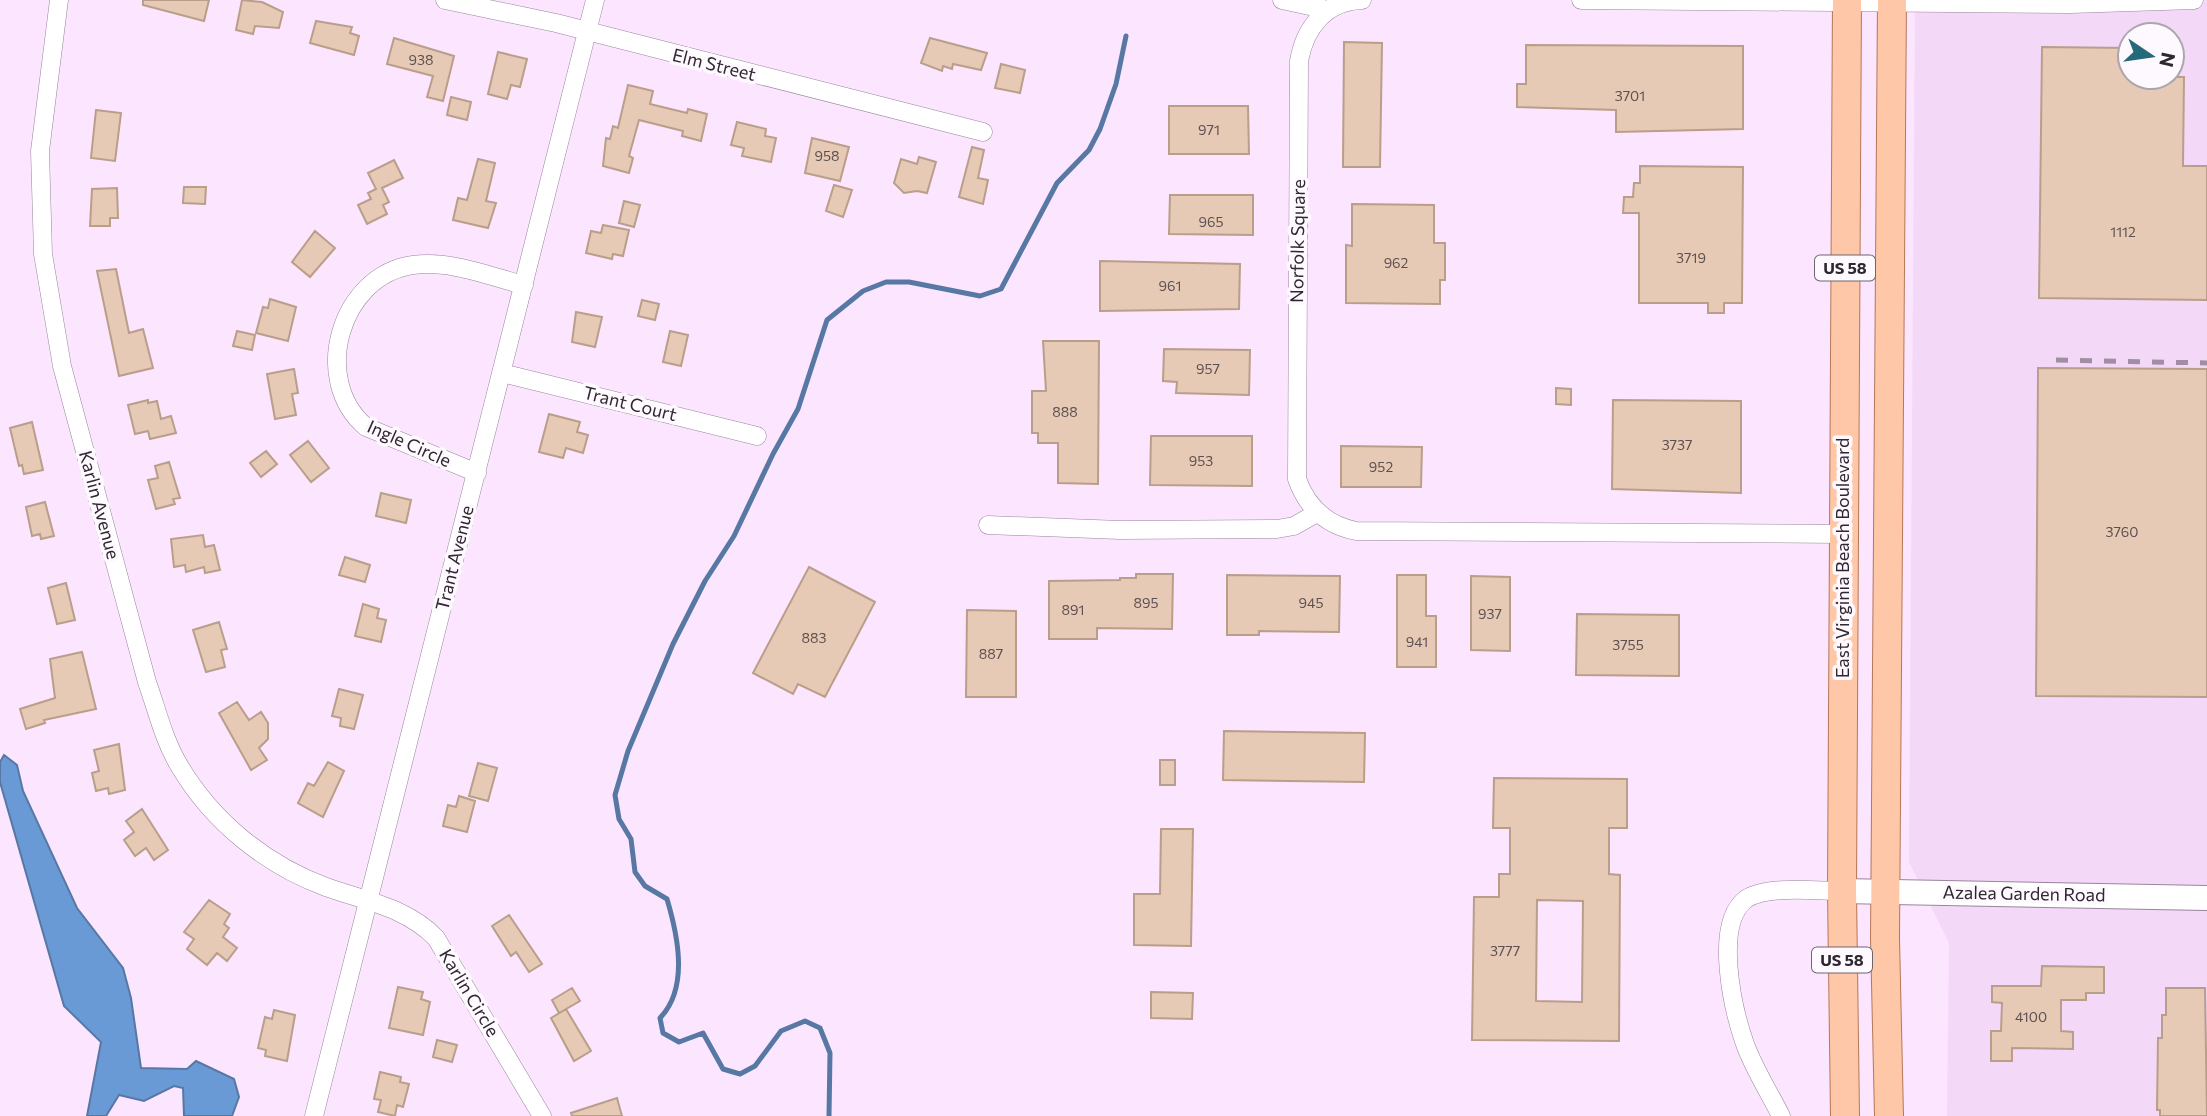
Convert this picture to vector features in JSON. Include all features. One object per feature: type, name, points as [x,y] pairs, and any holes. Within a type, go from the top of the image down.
[{"type":"main road","name":"East Virginia Beach Boulevard","points":[[1845,1116],[1842,891],[1847,1]]},
{"type":"main road","name":"US 58","points":[[1889,1116],[1885,892],[1892,1]]},
{"type":"main road","name":"Azalea Garden Road","points":[[1842,891],[2207,898]]},
{"type":"main road","points":[[1843,1028],[1887,1026]]},
{"type":"street","name":"Karlin Avenue","points":[[59,0],[40,152],[40,208],[50,304],[69,392],[147,682],[164,733],[178,765],[199,795],[239,837],[299,876],[368,901]]},
{"type":"street","name":"Elm Street","points":[[445,0],[587,31],[983,132]]},
{"type":"street","name":"Trant Avenue","points":[[314,1116],[595,0]]},
{"type":"street","points":[[1282,0],[1328,10],[1362,0]]},
{"type":"street","points":[[1581,0],[2095,4],[2194,0]]},
{"type":"street","name":"Norfolk Square","points":[[1317,513],[1301,491],[1297,479],[1299,61],[1307,33],[1328,10]]},
{"type":"street","name":"Ingle Circle","points":[[477,473],[366,427],[354,417],[342,401],[337,382],[337,352],[341,331],[350,311],[370,286],[392,270],[412,265],[449,266],[524,285]]},
{"type":"street","name":"Trant Court","points":[[502,373],[757,436]]},
{"type":"street","points":[[988,525],[1120,530],[1277,529],[1294,526],[1317,513],[1331,523],[1356,531],[1843,534]]},
{"type":"street","points":[[1782,1116],[1756,1068],[1735,1011],[1730,974],[1731,922],[1737,909],[1759,893],[1842,891]]},
{"type":"street","name":"Karlin Circle","points":[[368,901],[405,913],[436,938],[542,1116]]},
{"type":"shaded area","points":[[1915,0],[2207,0],[2207,1116],[1947,1116],[1949,943],[1909,862]]},
{"type":"water","points":[[4,755],[17,765],[23,791],[77,908],[123,968],[131,998],[141,1068],[187,1069],[196,1061],[234,1079],[239,1097],[232,1116],[184,1116],[183,1088],[174,1086],[144,1101],[119,1095],[106,1116],[87,1116],[101,1042],[64,1006],[0,782],[0,762]]},
{"type":"building","points":[[143,0],[209,0],[204,21],[143,5]]},
{"type":"building","points":[[242,0],[262,2],[283,12],[279,28],[255,26],[253,34],[236,30]]},
{"type":"building","points":[[316,21],[352,27],[350,33],[359,36],[354,55],[310,43]]},
{"type":"building","points":[[394,38],[454,56],[443,101],[427,97],[433,76],[387,64]]},
{"type":"building","points":[[930,38],[987,53],[981,70],[953,64],[952,69],[943,66],[942,71],[921,63]]},
{"type":"building","points":[[1344,42],[1382,43],[1380,167],[1343,167]]},
{"type":"building","points":[[1526,45],[1743,46],[1743,129],[1616,132],[1616,110],[1517,107],[1517,84],[1526,84]]},
{"type":"building","points":[[2042,47],[2116,48],[2116,91],[2184,91],[2183,166],[2207,166],[2207,300],[2039,298]]},
{"type":"building","points":[[498,52],[527,59],[520,87],[511,85],[507,99],[488,94]]},
{"type":"building","points":[[1001,64],[1025,70],[1020,93],[995,88]]},
{"type":"building","points":[[628,85],[653,91],[650,104],[687,113],[688,109],[707,114],[701,141],[682,136],[683,131],[639,120],[629,156],[633,158],[629,173],[603,166],[606,138],[610,139],[613,126],[618,128]]},
{"type":"building","points":[[451,97],[471,102],[467,120],[447,115]]},
{"type":"building","points":[[1169,106],[1248,106],[1249,154],[1169,154]]},
{"type":"building","points":[[96,110],[121,113],[115,161],[91,158]]},
{"type":"building","points":[[737,122],[766,129],[765,136],[776,138],[771,162],[742,156],[744,148],[731,145]]},
{"type":"building","points":[[812,138],[849,147],[840,181],[805,173]]},
{"type":"building","points":[[972,147],[984,150],[978,178],[988,180],[983,204],[959,197]]},
{"type":"building","points":[[919,157],[936,162],[927,193],[904,193],[894,183],[901,159],[917,164]]},
{"type":"building","points":[[478,159],[495,163],[486,201],[496,203],[488,228],[453,220],[458,198],[467,200]]},
{"type":"building","points":[[394,160],[403,178],[382,188],[389,202],[383,205],[387,214],[367,224],[358,205],[371,199],[368,193],[376,189],[368,173]]},
{"type":"building","points":[[1640,166],[1743,167],[1742,303],[1724,303],[1724,313],[1708,313],[1708,303],[1639,303],[1639,213],[1623,213],[1624,197],[1633,197],[1634,183],[1640,183]]},
{"type":"building","points":[[834,185],[852,190],[843,217],[826,211]]},
{"type":"building","points":[[184,187],[206,187],[205,204],[183,203]]},
{"type":"building","points":[[117,188],[118,218],[110,218],[110,226],[90,226],[92,189]]},
{"type":"building","points":[[1170,195],[1253,195],[1253,235],[1169,234]]},
{"type":"building","points":[[624,201],[640,205],[634,227],[619,223]]},
{"type":"building","points":[[1352,204],[1434,205],[1434,243],[1445,243],[1445,280],[1440,280],[1440,304],[1346,303],[1346,245],[1352,246]]},
{"type":"building","points":[[603,225],[629,230],[623,256],[613,254],[612,259],[586,253],[591,231],[601,233]]},
{"type":"building","points":[[315,231],[335,248],[310,277],[292,262]]},
{"type":"building","points":[[1100,261],[1240,264],[1239,309],[1100,311]]},
{"type":"building","points":[[116,269],[129,333],[143,329],[153,368],[119,376],[97,271]]},
{"type":"building","points":[[270,299],[296,307],[288,341],[256,333],[263,307],[268,308]]},
{"type":"building","points":[[642,300],[659,304],[655,320],[638,316]]},
{"type":"building","points":[[576,312],[602,317],[595,347],[572,342]]},
{"type":"building","points":[[237,331],[255,335],[252,350],[233,346]]},
{"type":"building","points":[[670,331],[688,335],[681,366],[663,362]]},
{"type":"building","points":[[1043,341],[1099,341],[1098,484],[1058,483],[1058,443],[1038,443],[1038,433],[1032,433],[1032,391],[1046,391]]},
{"type":"building","points":[[1164,349],[1250,350],[1249,395],[1176,393],[1177,382],[1163,381]]},
{"type":"building","points":[[2038,368],[2207,369],[2207,697],[2036,696]]},
{"type":"building","points":[[294,369],[298,393],[292,394],[296,415],[275,419],[267,374]]},
{"type":"building","points":[[1556,388],[1571,389],[1571,405],[1556,404]]},
{"type":"building","points":[[148,400],[148,403],[157,401],[161,419],[171,416],[176,433],[150,439],[148,431],[135,434],[128,405]]},
{"type":"building","points":[[1613,400],[1741,401],[1741,493],[1612,489]]},
{"type":"building","points":[[549,414],[580,422],[577,432],[588,435],[583,453],[566,448],[563,458],[539,452]]},
{"type":"building","points":[[32,422],[43,470],[24,474],[22,465],[19,466],[10,428]]},
{"type":"building","points":[[1151,436],[1252,436],[1252,486],[1150,485]]},
{"type":"building","points":[[308,441],[329,468],[311,482],[290,455]]},
{"type":"building","points":[[1341,446],[1422,447],[1421,487],[1341,487]]},
{"type":"building","points":[[266,451],[277,464],[261,477],[250,463]]},
{"type":"building","points":[[169,462],[180,498],[173,499],[175,504],[156,509],[148,480],[158,478],[155,466]]},
{"type":"building","points":[[381,493],[411,500],[406,523],[376,516]]},
{"type":"building","points":[[45,502],[54,536],[41,539],[40,534],[32,536],[26,507]]},
{"type":"building","points":[[203,535],[205,547],[214,545],[220,570],[205,573],[204,567],[186,572],[185,565],[174,567],[171,539]]},
{"type":"building","points":[[345,557],[370,565],[365,582],[339,575]]},
{"type":"building","points":[[809,567],[875,602],[825,697],[798,684],[793,694],[753,673]]},
{"type":"building","points":[[1136,574],[1173,574],[1172,629],[1097,628],[1097,639],[1049,639],[1049,581],[1120,580],[1136,578]]},
{"type":"building","points":[[1227,575],[1340,576],[1339,632],[1259,631],[1259,635],[1227,635]]},
{"type":"building","points":[[1397,575],[1426,575],[1426,616],[1436,616],[1436,667],[1397,667]]},
{"type":"building","points":[[1471,576],[1510,577],[1510,651],[1471,650]]},
{"type":"building","points":[[66,583],[75,620],[57,624],[48,588]]},
{"type":"building","points":[[363,604],[379,609],[377,618],[386,620],[381,642],[355,636]]},
{"type":"building","points":[[967,610],[1016,611],[1016,697],[966,697]]},
{"type":"building","points":[[1577,614],[1679,615],[1679,676],[1576,675]]},
{"type":"building","points":[[219,622],[227,649],[221,650],[225,667],[206,672],[193,630]]},
{"type":"building","points":[[82,652],[96,709],[44,720],[45,723],[26,729],[20,709],[55,698],[50,659]]},
{"type":"building","points":[[339,689],[363,695],[354,729],[340,726],[341,718],[332,716]]},
{"type":"building","points":[[237,702],[249,720],[261,712],[268,723],[268,739],[259,748],[267,760],[251,770],[219,713]]},
{"type":"building","points":[[1224,731],[1365,733],[1364,782],[1223,780]]},
{"type":"building","points":[[119,744],[125,790],[109,794],[108,788],[96,791],[92,773],[99,771],[94,750]]},
{"type":"building","points":[[1160,760],[1175,760],[1175,785],[1160,785]]},
{"type":"building","points":[[328,762],[344,771],[323,817],[298,803],[308,783],[314,786]]},
{"type":"building","points":[[478,763],[497,768],[488,801],[469,796]]},
{"type":"building","points":[[1494,778],[1627,779],[1627,828],[1609,828],[1609,874],[1620,875],[1619,1041],[1472,1040],[1474,897],[1499,897],[1499,874],[1510,874],[1510,828],[1493,828]],"holes":[[[1537,900],[1583,901],[1582,1002],[1536,1001]]]},
{"type":"building","points":[[459,796],[475,801],[467,832],[443,826],[448,805],[456,807]]},
{"type":"building","points":[[142,809],[168,850],[154,860],[146,848],[135,856],[124,840],[134,832],[126,821]]},
{"type":"building","points":[[1161,829],[1193,829],[1191,946],[1134,945],[1134,894],[1160,894]]},
{"type":"building","points":[[209,900],[230,914],[224,924],[229,928],[223,937],[237,948],[227,961],[217,953],[207,965],[187,949],[194,939],[184,932]]},
{"type":"building","points":[[509,915],[542,964],[529,972],[516,952],[511,956],[492,926]]},
{"type":"building","points":[[2042,966],[2104,967],[2104,993],[2086,993],[2086,1000],[2061,1000],[2061,1031],[2073,1032],[2073,1049],[2012,1048],[2012,1061],[1991,1061],[1991,1031],[2001,1031],[2002,1003],[1992,1002],[1992,986],[2041,986]]},
{"type":"building","points":[[398,987],[423,992],[421,999],[430,1002],[423,1035],[389,1028]]},
{"type":"building","points":[[572,988],[580,1001],[559,1013],[552,1000]]},
{"type":"building","points":[[2166,988],[2205,988],[2207,1116],[2160,1116],[2160,1110],[2157,1110],[2158,1038],[2162,1038],[2162,1015],[2166,1015]]},
{"type":"building","points":[[1151,992],[1193,993],[1192,1019],[1151,1018]]},
{"type":"building","points":[[566,1009],[591,1051],[574,1061],[551,1018]]},
{"type":"building","points":[[274,1010],[295,1015],[287,1061],[265,1056],[266,1050],[258,1048],[265,1017],[272,1019]]},
{"type":"building","points":[[437,1040],[457,1045],[452,1062],[433,1057]]},
{"type":"building","points":[[380,1072],[401,1077],[400,1082],[409,1084],[403,1107],[397,1105],[395,1116],[378,1112],[381,1100],[374,1099]]},
{"type":"building","points":[[617,1098],[622,1116],[572,1116],[571,1113]]},
{"type":"waterway","points":[[829,1116],[830,1053],[820,1028],[805,1021],[781,1031],[755,1066],[740,1074],[723,1069],[703,1033],[679,1042],[663,1033],[660,1018],[669,1006],[678,977],[675,929],[667,899],[645,886],[635,872],[631,839],[619,819],[615,795],[628,751],[673,644],[705,581],[734,536],[798,409],[827,320],[863,291],[886,282],[909,282],[980,296],[1001,289],[1057,183],[1089,150],[1100,129],[1116,84],[1126,36]]},
{"type":"railway","points":[[2056,360],[2207,363]]}]
